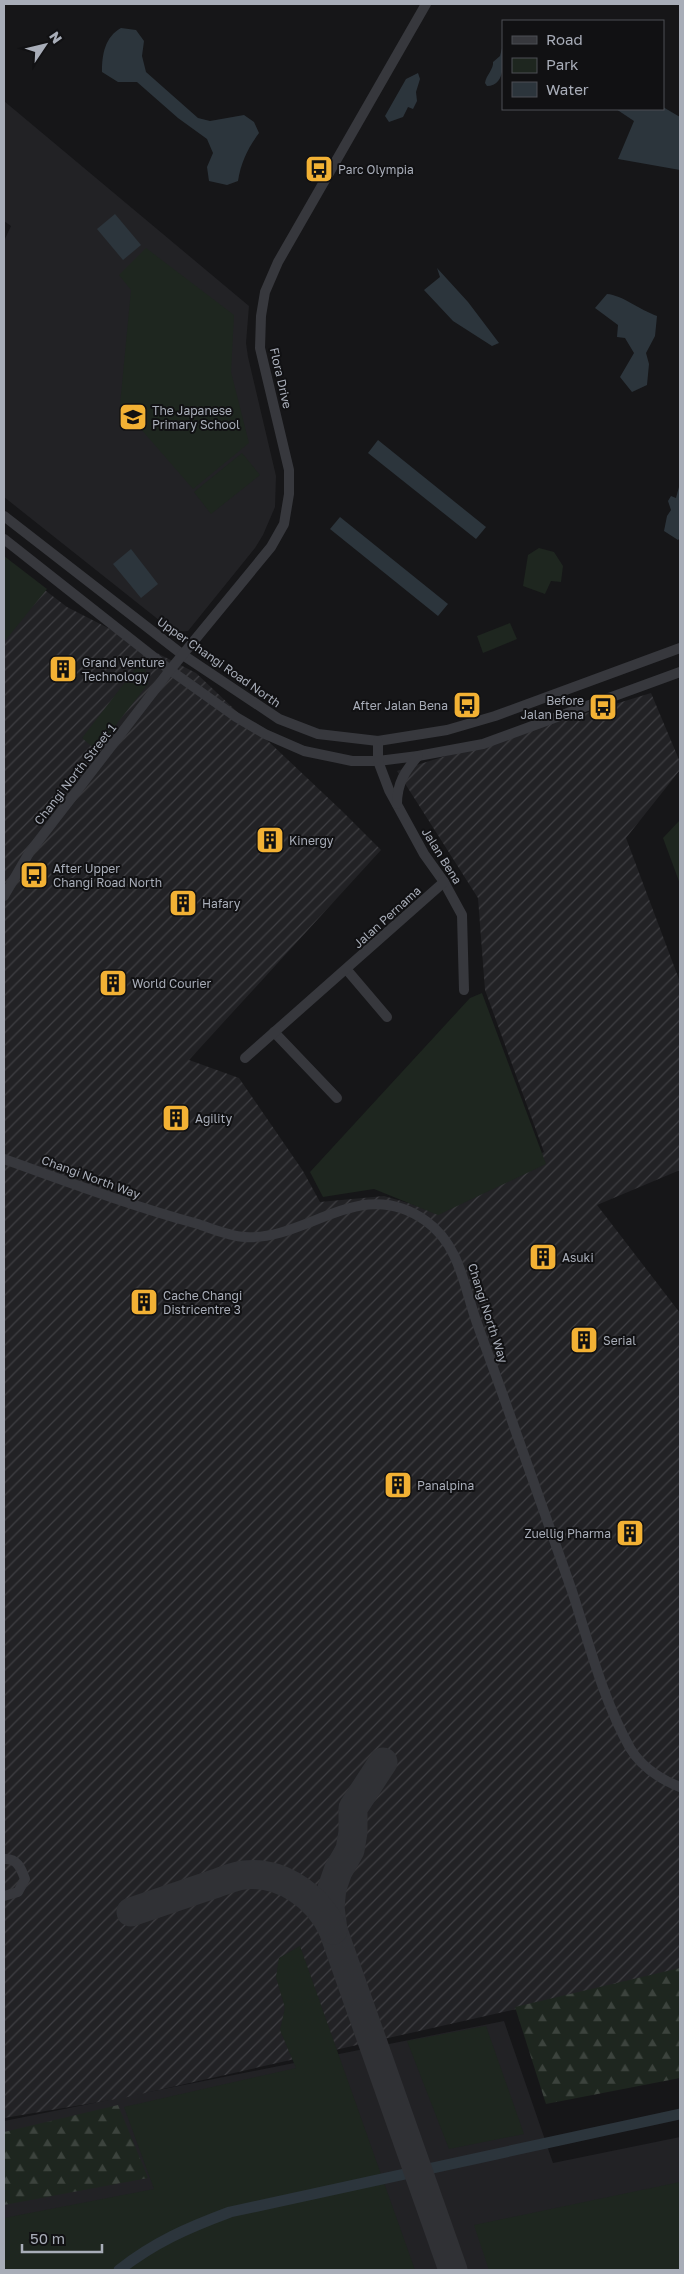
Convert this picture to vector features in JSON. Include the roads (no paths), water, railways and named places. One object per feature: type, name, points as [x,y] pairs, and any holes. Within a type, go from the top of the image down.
[{"type":"street","name":"Flora Drive","points":[[170,670],[271,547],[284,524],[289,494],[289,470],[260,348],[261,316],[265,292],[278,262],[426,4]]},
{"type":"street","name":"Upper Changi Road North","points":[[4,516],[183,655],[279,719],[318,734],[378,741],[447,730],[496,716],[680,648]]},
{"type":"street","points":[[4,539],[170,670],[236,717],[265,734],[300,749],[352,761],[378,761],[418,756],[483,744],[680,672]]},
{"type":"street","name":"Changi North Street 1","points":[[4,896],[29,852],[170,670]]},
{"type":"street","name":"Jalan Bena","points":[[378,741],[378,761],[382,775],[424,854],[444,882],[462,915],[464,923],[464,990]]},
{"type":"street","points":[[398,806],[397,793],[404,774],[418,756]]},
{"type":"street","name":"Jalan Pernama","points":[[245,1058],[347,970],[444,882]]},
{"type":"street","points":[[347,970],[387,1017]]},
{"type":"street","points":[[274,1032],[337,1098]]},
{"type":"street","name":"Changi North Way","points":[[4,1159],[152,1212],[245,1237],[271,1234],[294,1228],[338,1210],[362,1205],[386,1206],[406,1211],[426,1222],[442,1237],[458,1261],[475,1320],[523,1448],[607,1697],[631,1750],[651,1772],[667,1782],[680,1787]]},
{"type":"street","points":[[4,1859],[16,1862],[21,1867],[25,1879],[18,1892],[4,1896]]},
{"type":"water","points":[[121,28],[136,30],[144,41],[142,56],[146,72],[198,118],[210,121],[244,115],[254,122],[259,133],[246,156],[238,181],[227,185],[209,181],[207,167],[213,153],[207,139],[178,118],[137,82],[118,82],[102,72],[105,47],[111,36]]},
{"type":"water","points":[[502,48],[501,76],[493,85],[487,86],[485,83],[493,62],[500,56]]},
{"type":"water","points":[[418,73],[420,79],[416,92],[417,101],[413,109],[408,107],[403,117],[389,122],[385,116],[406,79]]},
{"type":"water","points":[[664,108],[680,117],[680,170],[618,159],[634,121],[618,110],[664,110]]},
{"type":"water","points":[[115,214],[141,245],[123,260],[97,229]]},
{"type":"water","points":[[437,268],[468,302],[499,343],[492,346],[453,321],[424,290],[440,277]]},
{"type":"water","points":[[607,294],[619,297],[657,316],[655,336],[646,353],[649,364],[647,385],[632,392],[620,377],[634,353],[625,338],[617,337],[618,325],[595,308]]},
{"type":"water","points":[[378,440],[486,527],[476,539],[368,453]]},
{"type":"water","points":[[679,487],[680,538],[678,540],[664,531],[667,516],[671,510],[668,501],[671,496],[676,498]]},
{"type":"water","points":[[340,517],[448,604],[438,616],[330,529]]},
{"type":"water","points":[[131,549],[158,584],[141,598],[113,564]]},
{"type":"waterway","points":[[119,2270],[145,2251],[172,2236],[230,2212],[680,2114]]},
{"type":"place","name":"Parc Olympia","points":[[319,169]]},
{"type":"place","name":"The Japanese Primary School","points":[[133,417]]},
{"type":"place","name":"Grand Venture Technology","points":[[63,669]]},
{"type":"place","name":"After Jalan Bena","points":[[467,705]]},
{"type":"place","name":"Before Jalan Bena","points":[[603,707]]},
{"type":"place","name":"Kinergy","points":[[270,840]]},
{"type":"place","name":"After Upper Changi Road North","points":[[34,875]]},
{"type":"place","name":"Hafary","points":[[183,903]]},
{"type":"place","name":"World Courier","points":[[113,983]]},
{"type":"place","name":"Agility","points":[[176,1118]]},
{"type":"place","name":"Asuki","points":[[543,1257]]},
{"type":"place","name":"Cache Changi Districentre 3","points":[[144,1302]]},
{"type":"place","name":"Serial","points":[[584,1340]]},
{"type":"place","name":"Panalpina","points":[[398,1485]]},
{"type":"place","name":"Zuellig Pharma","points":[[630,1533]]}]
